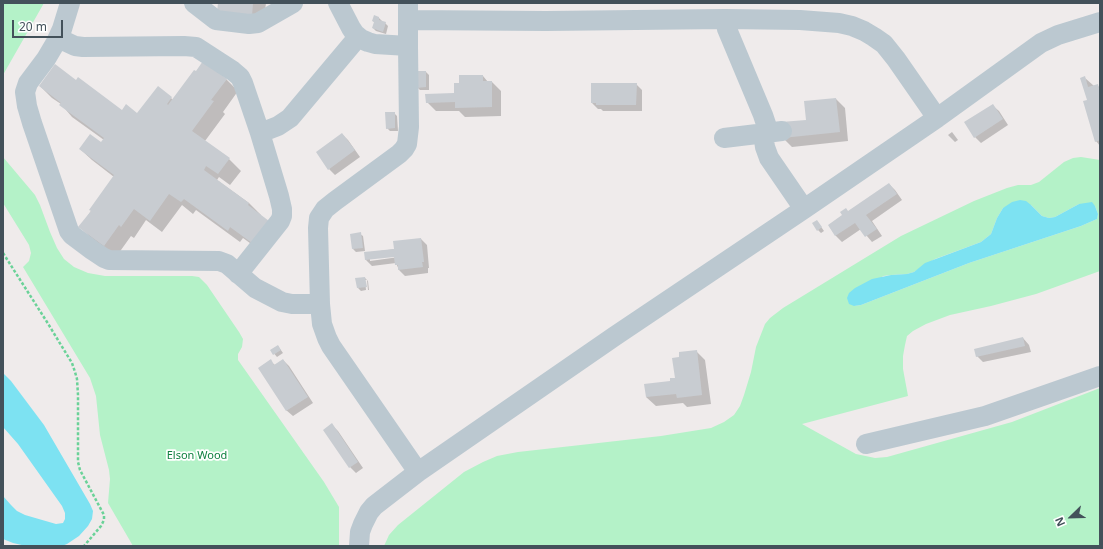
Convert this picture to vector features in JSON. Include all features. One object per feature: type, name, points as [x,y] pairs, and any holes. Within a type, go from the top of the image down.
[{"type":"lane","points":[[70,3],[58,38],[46,59],[28,83],[25,89],[25,95],[32,123],[69,231],[72,235],[92,250],[109,260],[219,261],[227,264],[246,281],[259,290],[287,304],[320,304]]},
{"type":"lane","points":[[194,3],[216,20],[252,24],[258,23],[293,3]]},
{"type":"lane","points":[[338,3],[351,28],[365,41],[408,46]]},
{"type":"lane","points":[[418,472],[327,338],[322,324],[320,304],[318,228],[319,218],[325,210],[399,154],[407,144],[409,127],[408,12],[546,21],[725,19],[823,21],[846,24],[864,31],[879,40],[892,54],[937,118]]},
{"type":"lane","points":[[725,19],[727,29],[770,132],[765,147],[769,158],[804,209]]},
{"type":"lane","points":[[359,546],[360,532],[369,512],[383,498],[418,472],[602,345],[937,118],[1047,40],[1100,22]]},
{"type":"lane","points":[[260,133],[278,126],[290,118],[358,36]]},
{"type":"lane","points":[[58,38],[83,48],[196,47],[240,76],[260,133],[279,196],[282,216],[280,221],[238,274]]},
{"type":"lane","points":[[724,138],[770,132]]},
{"type":"lane","points":[[866,444],[985,416],[1100,376]]},
{"type":"path","points":[[3,253],[72,364],[77,379],[78,462],[80,470],[104,515],[104,520],[101,526],[84,546]]},
{"type":"green space","points":[[3,3],[44,3],[3,75]]},
{"type":"green space","name":"Elson Wood","points":[[3,157],[35,195],[57,248],[64,259],[74,267],[88,273],[105,276],[192,276],[199,277],[207,285],[243,339],[242,347],[238,354],[238,360],[324,482],[339,507],[339,546],[133,546],[108,503],[110,479],[109,470],[100,435],[96,396],[90,378],[23,267],[29,261],[31,253],[29,245],[3,203]]},
{"type":"green space","points":[[1081,157],[1100,160],[1100,271],[1036,294],[950,315],[926,324],[907,336],[903,356],[903,369],[908,396],[802,424],[856,454],[875,458],[887,457],[1012,422],[1100,388],[1100,546],[384,546],[389,535],[398,525],[464,472],[497,456],[518,452],[661,436],[711,428],[724,422],[734,415],[740,406],[751,372],[756,347],[765,324],[783,308],[901,236],[974,201],[1007,188],[1018,185],[1031,185],[1039,182],[1064,162],[1073,158]],"holes":[[[1079,204],[1095,206],[1098,214],[1097,219],[1081,226],[969,263],[861,305],[854,306],[883,276],[914,272],[935,259],[981,242],[991,234],[997,218],[1003,208],[1031,205],[1042,216],[1049,218],[1055,217]]]},
{"type":"water","points":[[1020,200],[1026,201],[1042,216],[1049,218],[1055,217],[1079,204],[1092,202],[1098,214],[1097,219],[1081,226],[969,263],[861,305],[854,306],[849,304],[847,298],[849,293],[872,279],[914,272],[925,263],[981,242],[991,234],[997,218],[1003,208],[1012,202]]},
{"type":"water","points":[[3,373],[11,381],[44,425],[93,511],[92,519],[88,526],[79,536],[62,546],[26,546],[3,539],[3,496],[17,511],[25,515],[56,524],[63,523],[65,513],[62,506],[18,444],[3,427]]},
{"type":"building","points":[[218,3],[253,3],[252,16],[217,12]]},
{"type":"building","points":[[374,15],[379,17],[379,20],[386,22],[383,32],[372,28]]},
{"type":"building","points":[[203,61],[227,79],[211,100],[214,101],[192,131],[230,158],[218,174],[206,166],[204,170],[249,203],[248,205],[269,221],[252,243],[230,227],[228,231],[184,199],[181,202],[169,194],[150,221],[134,209],[121,227],[119,225],[104,246],[78,227],[91,211],[89,210],[114,175],[79,149],[90,134],[101,142],[104,138],[59,105],[61,103],[39,86],[55,64],[76,80],[78,77],[122,110],[126,104],[137,113],[158,86],[172,97],[167,104],[168,105],[194,70],[196,71]]},
{"type":"building","points":[[416,71],[426,71],[426,87],[416,88]]},
{"type":"building","points":[[459,75],[483,75],[483,81],[492,81],[492,107],[455,108],[455,102],[426,103],[425,94],[454,93],[454,83],[459,83]]},
{"type":"building","points":[[1085,76],[1088,87],[1098,84],[1100,92],[1100,140],[1095,142],[1083,101],[1087,100],[1080,78]]},
{"type":"building","points":[[591,83],[637,83],[636,105],[596,105],[596,103],[591,103]]},
{"type":"building","points":[[836,98],[840,132],[782,138],[781,122],[806,120],[804,101]]},
{"type":"building","points":[[993,104],[1003,119],[974,138],[964,122]]},
{"type":"building","points":[[385,112],[395,112],[395,128],[386,129]]},
{"type":"building","points":[[342,133],[355,150],[328,170],[316,152]]},
{"type":"building","points":[[889,183],[897,194],[866,215],[877,229],[865,237],[855,223],[835,236],[828,225],[842,215],[840,212],[846,208],[848,211]]},
{"type":"building","points":[[817,220],[822,227],[817,231],[812,223]]},
{"type":"building","points":[[361,232],[363,248],[352,249],[350,234]]},
{"type":"building","points":[[421,238],[424,262],[422,262],[423,267],[398,270],[398,265],[395,265],[394,257],[365,260],[364,252],[394,249],[393,241]]},
{"type":"building","points":[[365,277],[367,287],[357,288],[355,278]]},
{"type":"building","points":[[1023,337],[1025,346],[976,357],[974,349]]},
{"type":"building","points":[[278,345],[281,350],[273,355],[270,350]]},
{"type":"building","points":[[697,350],[702,395],[677,398],[676,394],[646,397],[644,384],[670,381],[670,378],[675,378],[672,358],[679,357],[679,352]]},
{"type":"building","points":[[271,359],[274,365],[283,359],[308,397],[286,411],[258,368]]},
{"type":"building","points":[[332,423],[358,462],[349,468],[323,430]]}]
